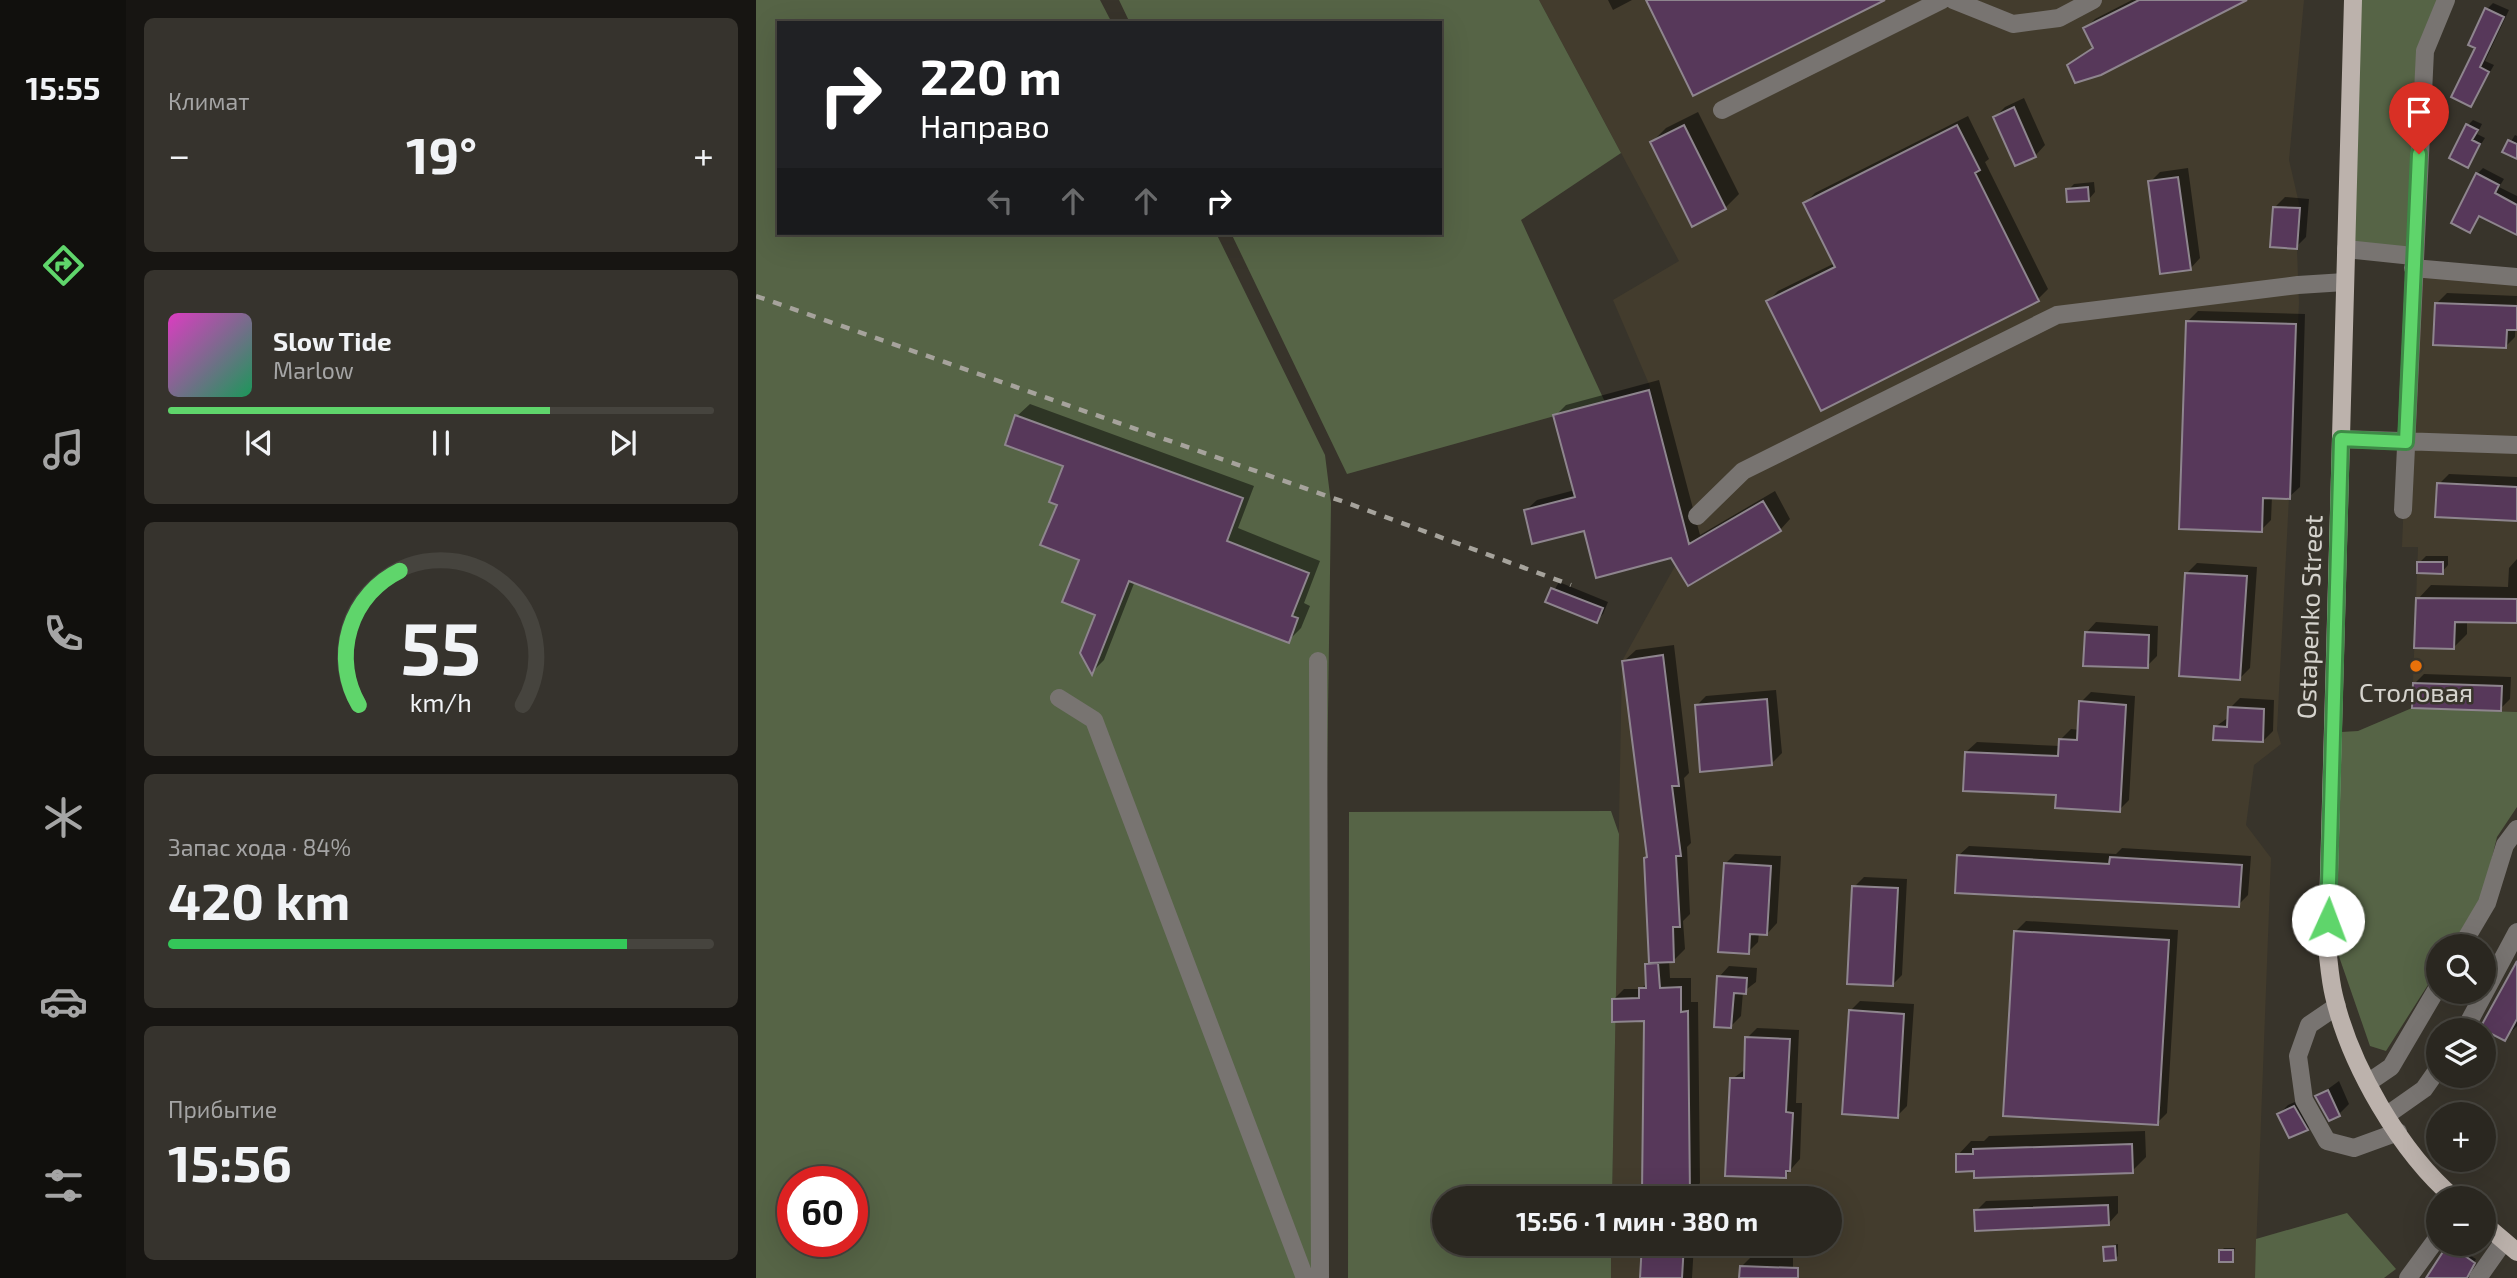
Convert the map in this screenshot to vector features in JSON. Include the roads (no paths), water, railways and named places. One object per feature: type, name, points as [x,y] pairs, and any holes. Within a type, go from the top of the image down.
[{"type":"main road","name":"Ostapenko Street","points":[[2353,0],[2327,947],[2337,1006],[2356,1061],[2398,1132],[2443,1186]]},
{"type":"main road","points":[[2496,1234],[2510,1246]]},
{"type":"street","points":[[1722,110],[1942,0]]},
{"type":"street","points":[[1953,0],[2013,24],[2059,18],[2093,0]]},
{"type":"street","points":[[2403,510],[2425,51],[2446,0]]},
{"type":"street","points":[[2346,248],[2413,262],[2517,277]]},
{"type":"street","points":[[1697,516],[1743,471],[2057,315],[2298,285],[2345,282]]},
{"type":"street","points":[[2341,439],[2517,445]]},
{"type":"street","points":[[1318,661],[1320,1278]]},
{"type":"street","points":[[1059,698],[1094,720],[1305,1278]]},
{"type":"street","points":[[2469,934],[2487,903],[2505,845],[2517,829]]},
{"type":"street","points":[[2471,1018],[2517,932]]},
{"type":"street","points":[[2369,1082],[2391,1067],[2428,1004]]},
{"type":"street","points":[[2337,1006],[2309,1024],[2298,1056],[2304,1100],[2327,1141],[2354,1147],[2398,1132]]},
{"type":"street","points":[[2387,1115],[2426,1087]]},
{"type":"street","points":[[2478,1278],[2510,1246]]},
{"type":"street","points":[[2408,1278],[2426,1253]]},
{"type":"railway","points":[[756,296],[1350,504],[1571,585]]},
{"type":"place","name":"Столовая","points":[[2416,666]]}]
